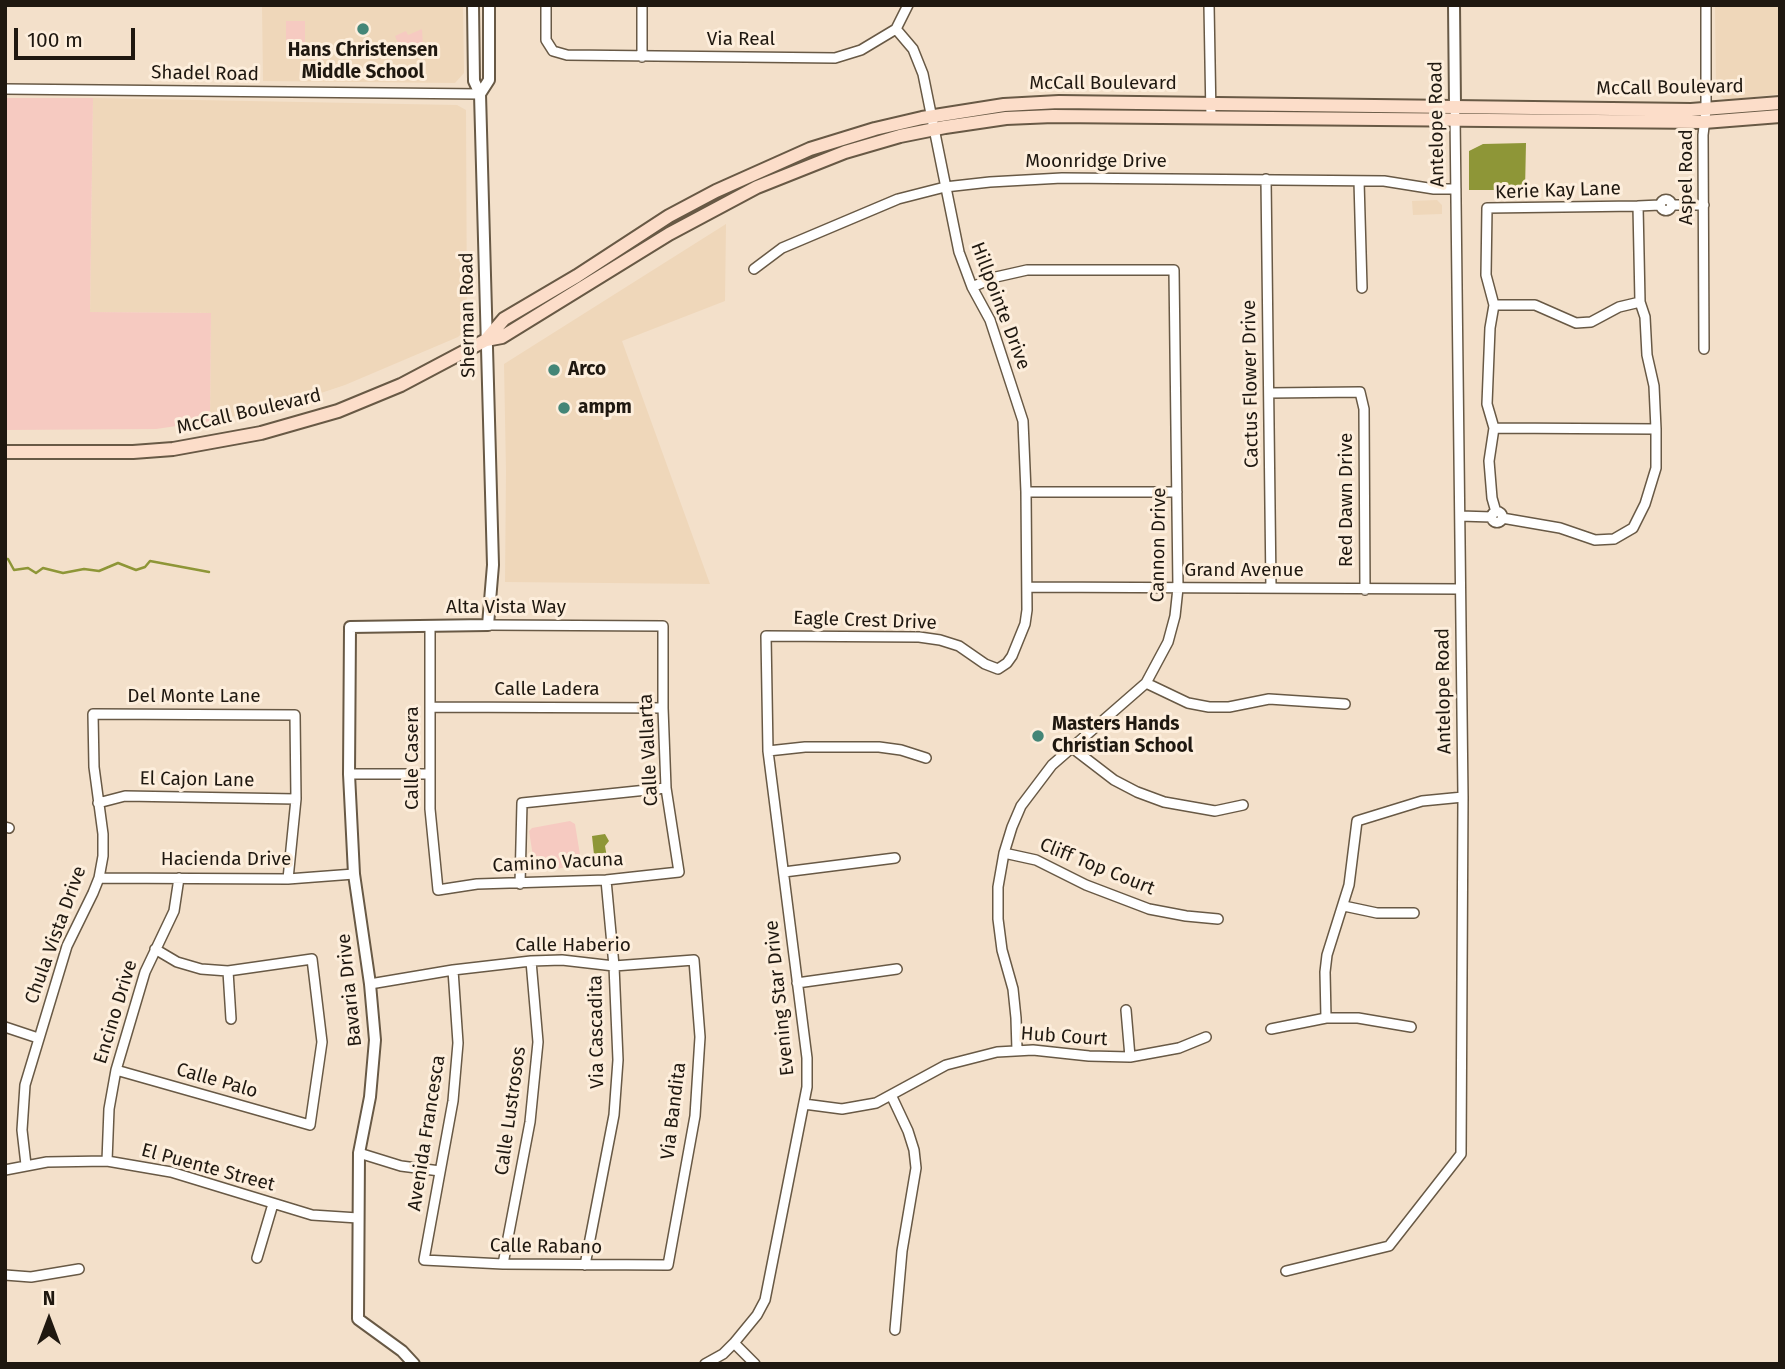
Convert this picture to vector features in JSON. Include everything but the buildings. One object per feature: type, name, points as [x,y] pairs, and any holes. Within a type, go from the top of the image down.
[{"type":"main road","name":"McCall Boulevard","points":[[5,452],[133,452],[173,449],[300,424],[368,400],[485,340],[504,319],[669,216],[734,181],[859,133],[933,122],[1024,103],[1455,106],[1705,116],[1780,103]]},
{"type":"main road","name":"McCall Boulevard","points":[[485,340],[502,337],[698,218],[757,187],[845,152],[933,122],[1030,117],[1454,121],[1780,116]]},
{"type":"main road","points":[[698,218],[704,207],[764,176],[781,161]]},
{"type":"street","name":"Sherman Road","points":[[473,5],[474,81],[480,94],[493,565],[488,625]]},
{"type":"street","points":[[480,94],[489,80],[489,5]]},
{"type":"street","name":"Via Real","points":[[546,5],[546,40],[553,51],[567,55],[835,58],[861,51],[896,29]]},
{"type":"street","points":[[642,5],[642,57]]},
{"type":"street","points":[[896,29],[908,5]]},
{"type":"street","points":[[1209,5],[1211,117]]},
{"type":"street","name":"Antelope Road","points":[[1286,1271],[1389,1245],[1461,1154],[1463,797],[1454,5]]},
{"type":"street","name":"Aspel Road","points":[[1704,349],[1706,5]]},
{"type":"street","name":"Hillpointe Drive","points":[[896,29],[913,49],[923,74],[959,252],[972,287],[990,320],[1023,421],[1027,492],[1025,624],[1012,656],[998,669]]},
{"type":"street","name":"Shadel Road","points":[[5,89],[480,94]]},
{"type":"street","name":"Moonridge Drive","points":[[754,269],[782,248],[832,226],[862,216],[898,199],[945,187],[1031,178],[1399,182],[1416,187],[1455,189]]},
{"type":"street","name":"Cactus Flower Drive","points":[[1266,179],[1271,588]]},
{"type":"street","points":[[1359,181],[1362,288]]},
{"type":"street","points":[[1638,206],[1660,205],[1666,210],[1672,205],[1704,205]]},
{"type":"street","name":"Kerie Kay Lane","points":[[1460,516],[1497,515],[1560,528],[1595,540],[1614,539],[1633,528],[1645,504],[1656,468],[1654,386],[1647,355],[1645,317],[1640,302],[1638,206],[1487,208],[1486,275],[1494,304],[1490,328],[1487,404],[1494,428],[1489,461],[1492,498],[1497,515]]},
{"type":"street","name":"Cannon Drive","points":[[972,287],[996,276],[1027,270],[1174,270],[1178,588],[1175,616],[1168,642],[1146,683],[1052,765],[1021,806],[1012,827],[1004,853],[998,919],[1002,950],[1013,989],[1017,1050]]},
{"type":"street","points":[[1494,304],[1535,305],[1576,323],[1591,322],[1619,307],[1640,302]]},
{"type":"street","name":"Red Dawn Drive","points":[[1269,393],[1360,393],[1364,409],[1365,590]]},
{"type":"street","points":[[1494,428],[1656,429]]},
{"type":"street","points":[[1027,492],[1177,492]]},
{"type":"street","name":"Grand Avenue","points":[[1027,587],[1460,589]]},
{"type":"street","name":"Calle Casera","points":[[430,626],[430,774],[432,835],[438,890]]},
{"type":"street","name":"Alta Vista Way","points":[[349,627],[663,626]]},
{"type":"street","name":"Calle Vallarta","points":[[663,626],[666,788],[679,872]]},
{"type":"street","name":"Bavaria Drive","points":[[349,627],[349,774],[354,874],[375,1040],[370,1097],[359,1153],[358,1319],[402,1351],[414,1364]]},
{"type":"street","name":"Eagle Crest Drive","points":[[766,636],[919,637],[959,646],[985,664],[998,669]]},
{"type":"street","name":"Evening Star Drive","points":[[705,1364],[723,1354],[734,1343],[757,1315],[765,1300],[807,1087],[807,1058],[768,751],[766,636]]},
{"type":"street","points":[[1146,683],[1169,696],[1209,707],[1228,708],[1269,699],[1345,704]]},
{"type":"street","name":"Calle Ladera","points":[[430,707],[663,708]]},
{"type":"street","name":"Del Monte Lane","points":[[93,714],[295,715],[296,799]]},
{"type":"street","name":"Chula Vista Drive","points":[[26,1165],[22,1130],[25,1085],[67,946],[99,878],[103,834],[94,767],[93,714]]},
{"type":"street","points":[[768,751],[806,747],[879,747],[926,758]]},
{"type":"street","points":[[1071,747],[1114,780],[1164,802],[1214,811],[1243,805]]},
{"type":"street","points":[[349,774],[430,774]]},
{"type":"street","points":[[520,884],[522,803],[666,788]]},
{"type":"street","name":"El Cajon Lane","points":[[98,803],[125,796],[296,799]]},
{"type":"street","points":[[1326,1018],[1325,972],[1354,861],[1357,821],[1422,802],[1463,797]]},
{"type":"street","points":[[288,879],[296,799]]},
{"type":"street","name":"Cliff Top Court","points":[[1004,853],[1036,860],[1086,885],[1149,909],[1218,919]]},
{"type":"street","points":[[784,872],[895,859]]},
{"type":"street","name":"Camino Vacuna","points":[[438,890],[477,884],[606,880],[679,872]]},
{"type":"street","name":"Hacienda Drive","points":[[99,878],[288,879],[354,874]]},
{"type":"street","name":"Encino Drive","points":[[107,1161],[109,1109],[116,1070],[145,972],[174,911],[179,878]]},
{"type":"street","name":"Via Cascadita","points":[[585,1265],[614,1115],[618,1060],[614,966],[606,880]]},
{"type":"street","points":[[1344,906],[1377,913],[1414,913]]},
{"type":"street","points":[[155,949],[177,962],[201,969],[228,971],[231,1019]]},
{"type":"street","name":"Calle Palo","points":[[116,1070],[310,1125],[322,1042],[312,959],[228,971]]},
{"type":"street","name":"Calle Haberio","points":[[370,984],[453,970],[531,961],[562,960],[614,966],[694,960]]},
{"type":"street","name":"Via Bandita","points":[[668,1265],[695,1116],[700,1037],[694,960]]},
{"type":"street","name":"Calle Lustrosos","points":[[503,1265],[530,1122],[538,1042],[531,961]]},
{"type":"street","points":[[797,983],[897,969]]},
{"type":"street","name":"Avenida Francesca","points":[[424,1260],[453,1101],[458,1043],[453,970]]},
{"type":"street","points":[[1126,1010],[1130,1057]]},
{"type":"street","points":[[1271,1029],[1326,1018],[1372,1019],[1411,1027]]},
{"type":"street","points":[[5,1027],[38,1038]]},
{"type":"street","name":"Hub Court","points":[[804,1104],[850,1108],[876,1103],[892,1097],[946,1065],[975,1056],[1017,1050],[1112,1058],[1130,1057],[1179,1048],[1206,1037]]},
{"type":"street","points":[[892,1097],[908,1131],[916,1168],[902,1251],[895,1330]]},
{"type":"street","points":[[359,1153],[401,1166],[440,1171]]},
{"type":"street","name":"El Puente Street","points":[[5,1170],[47,1162],[107,1161],[171,1172],[312,1215],[358,1219]]},
{"type":"street","points":[[257,1258],[273,1204]]},
{"type":"street","name":"Calle Rabano","points":[[424,1260],[503,1265],[668,1265]]},
{"type":"street","points":[[5,1275],[31,1277],[79,1269]]},
{"type":"street","points":[[734,1343],[755,1364]]},
{"type":"shaded area","name":"Hans Christensen Middle School","points":[[262,5],[463,5],[464,73],[455,83],[263,81]]},
{"type":"shaded area","points":[[1715,5],[1780,5],[1780,94],[1726,100],[1716,92]]},
{"type":"shaded area","points":[[286,21],[305,21],[305,52],[286,52]]},
{"type":"shaded area","points":[[422,29],[423,46],[399,46],[395,36],[406,31],[408,35]]},
{"type":"shaded area","points":[[5,98],[93,98],[90,312],[211,313],[210,421],[156,429],[5,430]]},
{"type":"shaded area","points":[[93,98],[457,105],[466,110],[467,329],[458,337],[345,385],[279,407],[210,421],[211,313],[90,312]]},
{"type":"shaded area","points":[[1526,143],[1525,190],[1469,190],[1469,151],[1483,144]]},
{"type":"shaded area","points":[[1437,200],[1442,205],[1442,214],[1413,215],[1412,201]]},
{"type":"shaded area","points":[[726,224],[725,301],[622,341],[710,584],[505,582],[504,364]]},
{"type":"shaded area","points":[[570,821],[575,824],[581,861],[578,865],[539,872],[535,869],[529,831],[532,828]]},
{"type":"shaded area","points":[[605,834],[609,841],[605,846],[608,863],[595,864],[592,836]]},
{"type":"waterway","points":[[5,559],[8,559],[14,570],[28,568],[36,573],[43,568],[63,573],[84,569],[99,571],[118,563],[136,570],[145,567],[150,561],[209,572]]},
{"type":"place","name":"Hans Christensen Middle School","points":[[363,29]]},
{"type":"place","name":"Arco","points":[[554,370]]},
{"type":"place","name":"ampm","points":[[564,408]]},
{"type":"place","name":"Masters Hands Christian School","points":[[1038,736]]}]
